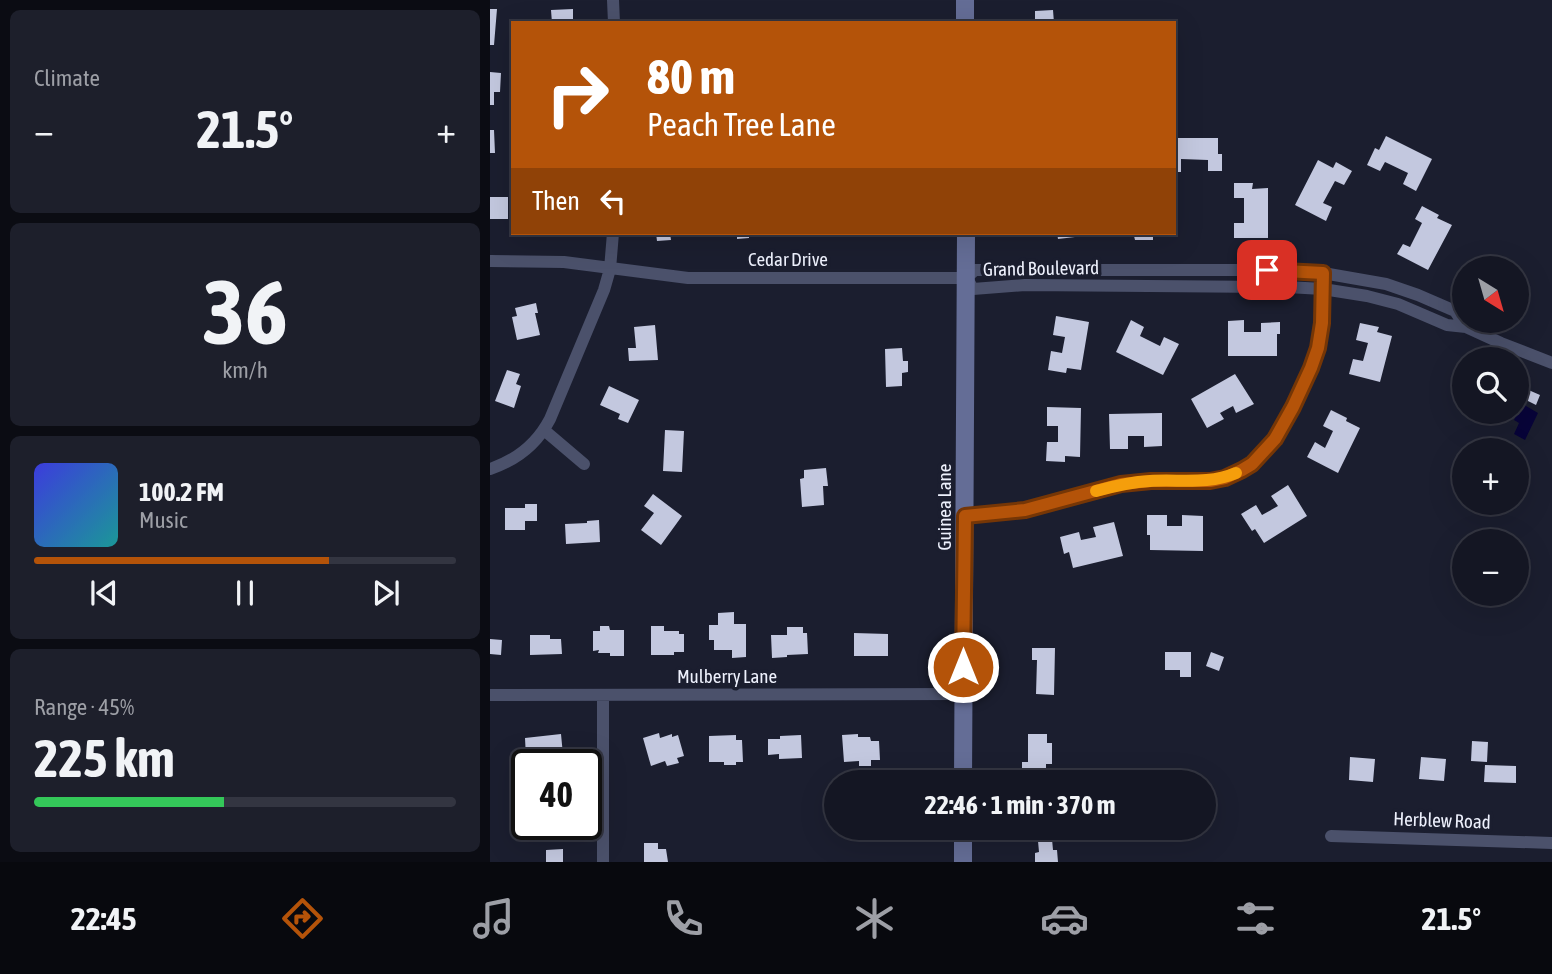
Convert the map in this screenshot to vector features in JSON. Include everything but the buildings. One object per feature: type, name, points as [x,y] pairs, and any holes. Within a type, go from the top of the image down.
[{"type":"street","points":[[613,0],[614,21]]},
{"type":"street","points":[[965,0],[965,21]]},
{"type":"street","points":[[490,468],[517,457],[532,445],[544,430],[604,290],[610,269],[613,235]]},
{"type":"street","name":"Guinea Lane","points":[[963,770],[966,235]]},
{"type":"street","name":"Cedar Drive","points":[[490,261],[544,261],[688,278],[966,278]]},
{"type":"street","name":"Grand Boulevard","points":[[1452,310],[1386,284],[1323,273],[975,270],[966,278],[973,289],[1042,285],[1323,289],[1398,304],[1452,326]]},
{"type":"street","points":[[1042,270],[1042,285]]},
{"type":"street","points":[[1171,270],[1171,286]]},
{"type":"street","points":[[965,516],[1025,510],[1121,484],[1210,481],[1225,478],[1252,464],[1275,439],[1311,368],[1322,323],[1323,273]]},
{"type":"street","name":"Grand Boulevard","points":[[1479,333],[1552,363]]},
{"type":"street","points":[[544,430],[584,464]]},
{"type":"street","name":"Mulberry Lane","points":[[490,695],[963,694]]},
{"type":"street","points":[[603,695],[603,862]]},
{"type":"street","name":"Herblew Road","points":[[1331,836],[1552,843]]},
{"type":"street","points":[[963,840],[963,862]]},
{"type":"shaded area","points":[[1529,408],[1538,413],[1526,438],[1514,434],[1519,424],[1529,424]]},
{"type":"slow traffic","points":[[1096,491],[1131,482],[1210,481],[1236,473]]},
{"type":"route","points":[[963,667],[965,516],[1025,510],[1131,482],[1210,481],[1225,478],[1252,464],[1275,439],[1293,407],[1318,348],[1322,323],[1323,273],[1267,270]]}]
